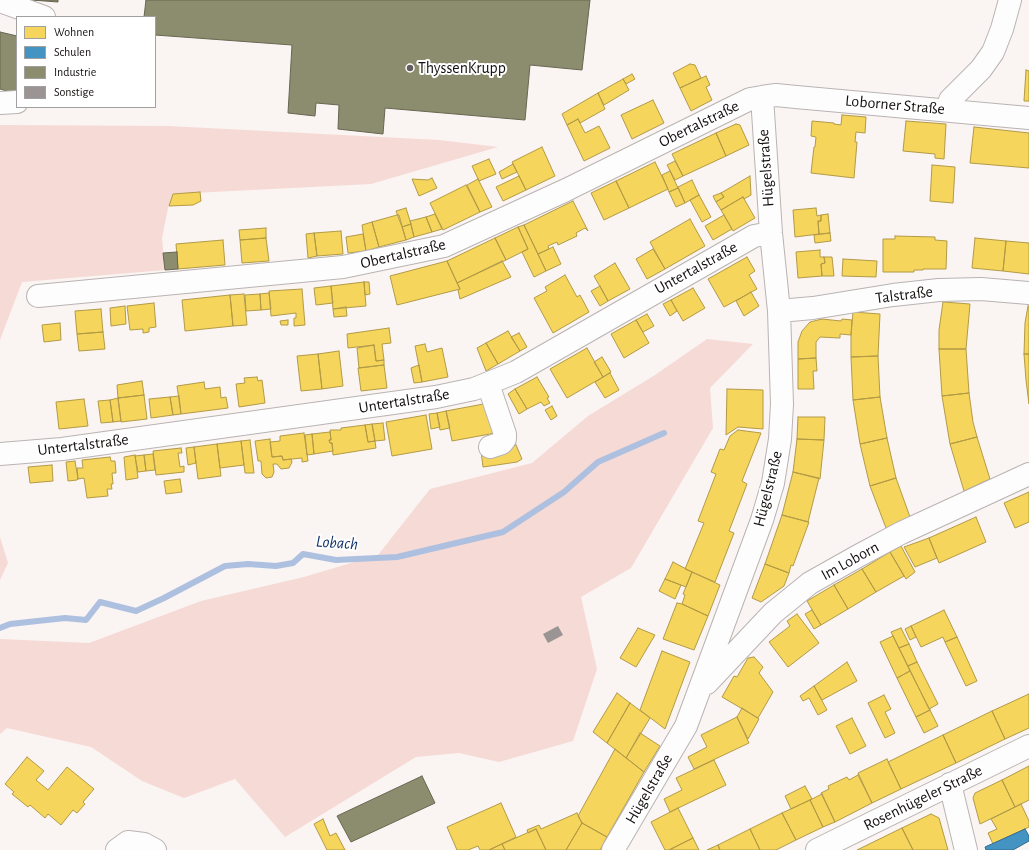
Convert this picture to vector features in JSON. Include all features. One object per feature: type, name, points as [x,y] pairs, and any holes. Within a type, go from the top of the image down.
[{"type":"street","points":[[948,110],[950,100],[981,69],[993,52],[1002,29],[1010,0]]},
{"type":"street","points":[[0,1],[39,16]]},
{"type":"street","name":"Loborner Straße","points":[[762,97],[776,95],[1029,118]]},
{"type":"street","name":"Hügelstraße","points":[[613,850],[686,726],[701,689],[762,520],[773,483],[780,439],[782,404],[779,311],[771,233],[762,97]]},
{"type":"street","name":"Obertalstraße","points":[[38,296],[343,268],[444,246],[566,190],[750,99],[762,97]]},
{"type":"street","points":[[0,103],[16,102]]},
{"type":"street","name":"Untertalstraße","points":[[0,454],[70,448],[436,397],[474,389],[516,372],[754,236],[771,233]]},
{"type":"street","name":"Talstraße","points":[[779,311],[813,308],[892,295],[939,290],[981,289],[1029,294]]},
{"type":"street","points":[[488,384],[505,434],[505,439],[502,444],[490,447]]},
{"type":"street","name":"Im Loborn","points":[[701,689],[773,613],[810,583],[901,533],[1029,474]]},
{"type":"street","name":"Rosenhügeler Straße","points":[[817,850],[1029,746]]},
{"type":"street","points":[[950,784],[966,850]]},
{"type":"street","points":[[117,850],[128,842],[144,844],[155,850]]},
{"type":"shaded area","points":[[0,125],[168,126],[439,140],[498,147],[371,184],[173,194],[168,208],[162,238],[165,270],[22,282],[0,340]]},
{"type":"shaded area","points":[[707,339],[753,344],[710,388],[713,428],[631,568],[581,597],[597,669],[573,741],[499,762],[459,753],[416,757],[285,837],[235,779],[184,798],[142,781],[91,747],[7,728],[0,734],[0,639],[89,643],[201,601],[304,577],[378,555],[430,489],[532,463],[588,416],[655,375]]},
{"type":"shaded area","points":[[0,537],[8,563],[0,580]]},
{"type":"building: Wohnen","points":[[690,64],[695,65],[701,78],[680,88],[673,73]]},
{"type":"building: Wohnen","points":[[1026,70],[1029,71],[1029,101],[1024,101]]},
{"type":"building: Wohnen","points":[[632,74],[635,79],[626,84],[623,79]]},
{"type":"building: Wohnen","points":[[706,76],[710,85],[706,87],[712,100],[691,111],[680,88]]},
{"type":"building: Wohnen","points":[[623,79],[629,90],[604,105],[598,93]]},
{"type":"building: Wohnen","points":[[598,93],[605,109],[580,123],[578,119],[567,125],[562,114]]},
{"type":"building: Wohnen","points":[[653,100],[664,123],[632,139],[621,115]]},
{"type":"building: Wohnen","points":[[842,115],[866,117],[865,133],[856,132],[855,142],[857,142],[854,178],[811,173],[816,137],[811,136],[812,121],[841,125]]},
{"type":"building: Wohnen","points":[[578,119],[585,133],[599,126],[610,148],[584,161],[567,125]]},
{"type":"building: Wohnen","points":[[906,121],[946,124],[944,159],[935,158],[935,154],[903,151]]},
{"type":"building: Wohnen","points":[[736,124],[740,125],[749,145],[726,156],[716,133]]},
{"type":"building: Wohnen","points":[[974,127],[1029,133],[1029,168],[970,163]]},
{"type":"building: Wohnen","points":[[716,133],[726,156],[683,176],[672,154]]},
{"type":"building: Wohnen","points":[[542,147],[555,176],[526,190],[512,162]]},
{"type":"building: Wohnen","points":[[489,159],[496,174],[479,181],[472,166]]},
{"type":"building: Wohnen","points":[[675,161],[683,176],[675,180],[667,165]]},
{"type":"building: Wohnen","points":[[655,162],[668,189],[629,208],[616,181]]},
{"type":"building: Wohnen","points":[[513,164],[517,172],[502,179],[499,172]]},
{"type":"building: Wohnen","points":[[932,165],[955,167],[953,203],[930,201]]},
{"type":"building: Wohnen","points":[[670,171],[678,188],[669,192],[662,175]]},
{"type":"building: Wohnen","points":[[519,176],[526,190],[503,201],[496,187]]},
{"type":"building: Wohnen","points":[[750,176],[751,195],[744,199],[743,197],[721,210],[716,202],[724,197],[721,193]]},
{"type":"building: Wohnen","points":[[432,178],[437,188],[419,196],[412,179],[428,180]]},
{"type":"building: Wohnen","points":[[478,179],[492,207],[480,212],[467,185]]},
{"type":"building: Wohnen","points":[[692,180],[699,195],[685,203],[678,187]]},
{"type":"building: Wohnen","points":[[616,181],[629,208],[604,220],[591,193]]},
{"type":"building: Wohnen","points":[[466,185],[480,212],[443,230],[430,203]]},
{"type":"building: Wohnen","points":[[678,188],[685,203],[676,207],[669,192]]},
{"type":"building: Wohnen","points":[[200,192],[201,201],[193,205],[169,206],[173,194]]},
{"type":"building: Wohnen","points":[[721,193],[724,197],[716,202],[713,196]]},
{"type":"building: Wohnen","points":[[699,195],[711,217],[702,222],[690,200]]},
{"type":"building: Wohnen","points":[[743,197],[755,218],[733,231],[721,210]]},
{"type":"building: Wohnen","points":[[573,201],[588,231],[585,228],[576,233],[577,236],[558,245],[557,242],[548,246],[549,249],[538,254],[524,225]]},
{"type":"building: Wohnen","points":[[406,208],[411,224],[402,227],[396,211]]},
{"type":"building: Wohnen","points":[[816,208],[817,216],[821,215],[821,221],[818,221],[819,234],[795,237],[793,210]]},
{"type":"building: Wohnen","points":[[435,214],[442,229],[432,232],[426,217]]},
{"type":"building: Wohnen","points":[[828,214],[830,233],[819,234],[818,221],[821,221],[821,215]]},
{"type":"building: Wohnen","points":[[399,215],[406,240],[379,247],[372,222]]},
{"type":"building: Wohnen","points":[[724,215],[732,229],[713,240],[705,226]]},
{"type":"building: Wohnen","points":[[426,217],[432,232],[414,237],[410,221]]},
{"type":"building: Wohnen","points":[[690,219],[705,246],[665,269],[650,242]]},
{"type":"building: Wohnen","points":[[372,222],[379,247],[366,251],[362,225]]},
{"type":"building: Wohnen","points":[[411,224],[414,237],[406,240],[402,227]]},
{"type":"building: Wohnen","points":[[524,225],[546,271],[534,277],[522,252],[528,249],[518,227]]},
{"type":"building: Wohnen","points":[[518,227],[528,249],[506,260],[495,238]]},
{"type":"building: Wohnen","points":[[266,228],[266,238],[240,240],[239,230]]},
{"type":"building: Wohnen","points":[[341,231],[343,254],[317,256],[314,233]]},
{"type":"building: Wohnen","points":[[314,233],[317,256],[308,258],[306,234]]},
{"type":"building: Wohnen","points":[[830,233],[831,241],[815,243],[814,235]]},
{"type":"building: Wohnen","points":[[363,234],[366,251],[348,253],[346,237]]},
{"type":"building: Wohnen","points":[[895,236],[935,237],[935,240],[947,241],[946,269],[923,269],[914,270],[914,272],[883,272],[883,239],[895,239]]},
{"type":"building: Wohnen","points":[[266,238],[269,261],[242,263],[240,240]]},
{"type":"building: Wohnen","points":[[495,238],[506,260],[457,283],[447,261]]},
{"type":"building: Wohnen","points":[[975,238],[1006,241],[1003,271],[972,268]]},
{"type":"building: Wohnen","points":[[223,240],[225,265],[178,269],[176,244]]},
{"type":"building: Wohnen","points":[[1006,241],[1029,243],[1029,274],[1003,271]]},
{"type":"building: Wohnen","points":[[553,247],[561,264],[546,271],[538,254]]},
{"type":"building: Wohnen","points":[[653,249],[665,269],[647,279],[636,259]]},
{"type":"building: Wohnen","points":[[820,250],[820,257],[824,257],[825,263],[821,264],[822,276],[798,278],[796,252]]},
{"type":"building: Wohnen","points":[[747,257],[755,271],[749,275],[757,289],[724,307],[708,279]]},
{"type":"building: Wohnen","points":[[824,257],[832,257],[834,276],[822,276],[821,264],[825,263]]},
{"type":"building: Wohnen","points":[[843,259],[877,261],[876,277],[842,276]]},
{"type":"building: Wohnen","points":[[447,261],[460,289],[397,305],[390,276]]},
{"type":"building: Wohnen","points":[[502,261],[511,277],[460,299],[458,290],[460,289],[457,283]]},
{"type":"building: Wohnen","points":[[615,263],[630,289],[608,301],[594,276]]},
{"type":"building: Wohnen","points":[[565,275],[577,297],[580,295],[589,312],[553,333],[534,298],[547,291],[545,287]]},
{"type":"building: Wohnen","points":[[364,282],[369,282],[370,294],[365,295]]},
{"type":"building: Wohnen","points":[[364,282],[366,306],[333,309],[331,286]]},
{"type":"building: Wohnen","points":[[331,286],[333,303],[316,305],[314,288]]},
{"type":"building: Wohnen","points":[[600,286],[608,301],[600,306],[591,291]]},
{"type":"building: Wohnen","points":[[693,288],[705,308],[683,321],[671,300]]},
{"type":"building: Wohnen","points":[[302,289],[305,325],[294,326],[294,318],[296,318],[296,313],[271,316],[269,291]]},
{"type":"building: Wohnen","points":[[751,292],[759,306],[744,316],[736,301]]},
{"type":"building: Wohnen","points":[[269,293],[271,309],[261,310],[260,294]]},
{"type":"building: Wohnen","points":[[244,294],[247,325],[233,326],[230,295]]},
{"type":"building: Wohnen","points":[[260,294],[261,310],[246,311],[245,295]]},
{"type":"building: Wohnen","points":[[230,295],[233,326],[185,331],[182,300]]},
{"type":"building: Wohnen","points":[[671,300],[677,311],[670,316],[663,304]]},
{"type":"building: Wohnen","points":[[943,302],[970,304],[966,349],[939,349],[939,330]]},
{"type":"building: Wohnen","points":[[154,303],[156,327],[149,328],[149,332],[143,333],[143,329],[130,330],[127,306]]},
{"type":"building: Wohnen","points":[[125,306],[126,324],[111,326],[110,308]]},
{"type":"building: Wohnen","points":[[1028,306],[1029,354],[1024,354],[1025,323]]},
{"type":"building: Wohnen","points":[[346,307],[347,316],[334,317],[333,309]]},
{"type":"building: Wohnen","points":[[101,309],[103,332],[77,334],[75,311]]},
{"type":"building: Wohnen","points":[[853,312],[880,314],[878,356],[851,357]]},
{"type":"building: Wohnen","points":[[647,314],[654,326],[643,332],[636,320]]},
{"type":"building: Wohnen","points":[[822,319],[841,321],[842,319],[852,320],[851,335],[840,334],[840,338],[820,337],[816,342],[816,358],[798,359],[798,342],[802,331],[810,322]]},
{"type":"building: Wohnen","points":[[288,320],[288,325],[281,325],[280,321]]},
{"type":"building: Wohnen","points":[[636,320],[649,343],[624,358],[611,334]]},
{"type":"building: Wohnen","points":[[60,323],[61,340],[44,342],[42,325]]},
{"type":"building: Wohnen","points":[[389,328],[391,343],[382,344],[384,360],[376,361],[374,345],[348,348],[347,334]]},
{"type":"building: Wohnen","points":[[508,331],[520,351],[498,364],[486,343]]},
{"type":"building: Wohnen","points":[[103,332],[105,349],[79,351],[77,334]]},
{"type":"building: Wohnen","points":[[519,333],[527,347],[520,351],[511,337]]},
{"type":"building: Wohnen","points":[[486,343],[498,364],[486,371],[477,348]]},
{"type":"building: Wohnen","points":[[425,344],[427,352],[442,348],[448,377],[422,382],[415,346]]},
{"type":"building: Wohnen","points":[[374,345],[376,361],[384,360],[384,365],[359,368],[357,348]]},
{"type":"building: Wohnen","points":[[587,348],[603,377],[567,398],[550,369]]},
{"type":"building: Wohnen","points":[[939,349],[966,349],[969,393],[942,396]]},
{"type":"building: Wohnen","points":[[339,351],[343,386],[322,389],[318,354]]},
{"type":"building: Wohnen","points":[[318,354],[322,389],[301,391],[297,356]]},
{"type":"building: Wohnen","points":[[1024,354],[1029,354],[1029,404],[1026,380]]},
{"type":"building: Wohnen","points":[[878,356],[880,397],[853,400],[851,357]]},
{"type":"building: Wohnen","points":[[602,357],[611,372],[603,377],[594,362]]},
{"type":"building: Wohnen","points":[[816,358],[817,371],[813,371],[814,389],[798,389],[798,359]]},
{"type":"building: Wohnen","points":[[384,365],[387,388],[361,391],[358,368]]},
{"type":"building: Wohnen","points":[[419,365],[422,382],[414,383],[411,368]]},
{"type":"building: Wohnen","points":[[610,373],[619,390],[605,398],[595,382]]},
{"type":"building: Wohnen","points":[[257,377],[258,381],[262,380],[265,403],[239,407],[236,384],[245,383],[244,378]]},
{"type":"building: Wohnen","points":[[537,377],[549,397],[547,398],[550,403],[544,406],[541,402],[527,409],[515,389]]},
{"type":"building: Wohnen","points":[[142,381],[144,395],[118,398],[117,385]]},
{"type":"building: Wohnen","points":[[204,382],[205,389],[220,387],[221,398],[226,397],[228,408],[181,414],[177,386]]},
{"type":"building: Wohnen","points":[[515,389],[527,409],[519,414],[508,394]]},
{"type":"building: Wohnen","points":[[727,389],[763,390],[763,429],[738,427],[726,435]]},
{"type":"building: Wohnen","points":[[969,393],[973,422],[977,437],[950,444],[942,396]]},
{"type":"building: Wohnen","points":[[144,395],[147,419],[121,422],[118,398]]},
{"type":"building: Wohnen","points":[[179,396],[181,414],[173,415],[170,397]]},
{"type":"building: Wohnen","points":[[170,397],[173,415],[151,418],[149,399]]},
{"type":"building: Wohnen","points":[[880,397],[887,438],[860,444],[853,400]]},
{"type":"building: Wohnen","points":[[118,398],[121,421],[113,422],[110,400]]},
{"type":"building: Wohnen","points":[[84,399],[88,426],[59,429],[56,402]]},
{"type":"building: Wohnen","points":[[110,400],[113,422],[101,423],[98,401]]},
{"type":"building: Wohnen","points":[[489,403],[501,432],[452,441],[446,411]]},
{"type":"building: Wohnen","points":[[552,406],[557,416],[551,420],[545,410]]},
{"type":"building: Wohnen","points":[[446,411],[450,428],[440,430],[437,413]]},
{"type":"building: Wohnen","points":[[437,413],[440,427],[431,429],[429,414]]},
{"type":"building: Wohnen","points":[[426,415],[432,449],[392,456],[386,422]]},
{"type":"building: Wohnen","points":[[798,417],[825,417],[824,440],[797,439]]},
{"type":"building: Wohnen","points":[[383,423],[385,440],[375,441],[372,424]]},
{"type":"building: Wohnen","points":[[372,424],[375,441],[368,442],[365,425]]},
{"type":"building: Wohnen","points":[[365,425],[368,442],[375,441],[376,448],[333,455],[332,443],[330,443],[329,440],[331,440],[330,430],[341,430],[341,428]]},
{"type":"building: Wohnen","points":[[738,430],[761,433],[742,481],[747,484],[729,531],[734,533],[715,582],[685,569],[704,523],[698,521],[716,474],[711,472],[720,449],[724,450],[730,436]]},
{"type":"building: Wohnen","points":[[330,432],[331,440],[329,440],[330,443],[332,443],[333,451],[314,454],[312,434]]},
{"type":"building: Wohnen","points":[[304,433],[308,461],[302,462],[302,458],[283,460],[282,456],[272,457],[270,442],[280,441],[280,436]]},
{"type":"building: Wohnen","points":[[312,434],[314,454],[307,455],[305,435]]},
{"type":"building: Wohnen","points":[[977,437],[990,479],[964,491],[950,444]]},
{"type":"building: Wohnen","points":[[887,438],[896,478],[870,486],[860,444]]},
{"type":"building: Wohnen","points":[[270,439],[272,457],[282,456],[283,460],[291,459],[292,462],[289,468],[281,469],[277,464],[273,464],[274,472],[272,477],[266,478],[262,474],[261,461],[258,461],[255,441]]},
{"type":"building: Wohnen","points":[[797,439],[824,440],[820,479],[793,472]]},
{"type":"building: Wohnen","points":[[250,440],[254,473],[245,473],[241,441]]},
{"type":"building: Wohnen","points":[[241,441],[244,465],[220,468],[217,444]]},
{"type":"building: Wohnen","points":[[217,444],[221,476],[198,479],[194,447]]},
{"type":"building: Wohnen","points":[[516,445],[522,459],[517,462],[483,467],[481,451]]},
{"type":"building: Wohnen","points":[[194,447],[196,463],[188,465],[186,448]]},
{"type":"building: Wohnen","points":[[181,448],[182,453],[178,453],[180,467],[184,466],[184,472],[156,475],[153,451]]},
{"type":"building: Wohnen","points":[[153,454],[155,470],[146,471],[144,455]]},
{"type":"building: Wohnen","points":[[135,455],[138,478],[126,480],[124,457]]},
{"type":"building: Wohnen","points":[[144,455],[146,471],[138,472],[135,456]]},
{"type":"building: Wohnen","points":[[110,457],[111,461],[115,461],[116,473],[112,473],[112,489],[107,489],[108,496],[87,498],[84,478],[78,479],[77,468],[83,468],[82,460]]},
{"type":"building: Wohnen","points":[[75,461],[78,479],[68,481],[66,462]]},
{"type":"building: Wohnen","points":[[52,465],[53,481],[30,483],[28,467]]},
{"type":"building: Wohnen","points":[[793,472],[819,478],[808,522],[782,515]]},
{"type":"building: Wohnen","points":[[896,478],[910,517],[886,528],[870,486]]},
{"type":"building: Wohnen","points":[[180,479],[182,492],[166,494],[164,481]]},
{"type":"building: Wohnen","points":[[1029,492],[1029,522],[1015,528],[1004,503]]},
{"type":"building: Wohnen","points":[[782,515],[809,522],[789,573],[765,564]]},
{"type":"building: Wohnen","points":[[976,517],[986,542],[939,563],[929,538]]},
{"type":"building: Wohnen","points":[[929,538],[937,558],[915,567],[904,547]]},
{"type":"building: Wohnen","points":[[901,546],[915,572],[906,579],[890,552]]},
{"type":"building: Wohnen","points":[[890,552],[904,576],[876,592],[862,569]]},
{"type":"building: Wohnen","points":[[673,562],[692,572],[686,587],[665,579]]},
{"type":"building: Wohnen","points":[[765,564],[789,573],[784,586],[761,602],[752,598]]},
{"type":"building: Wohnen","points":[[862,569],[876,592],[848,609],[834,585]]},
{"type":"building: Wohnen","points":[[692,572],[720,585],[708,616],[682,604],[685,595],[683,594]]},
{"type":"building: Wohnen","points":[[665,579],[681,585],[675,599],[659,591]]},
{"type":"building: Wohnen","points":[[834,585],[848,609],[821,625],[807,601]]},
{"type":"building: Wohnen","points":[[677,603],[708,616],[694,650],[663,639]]},
{"type":"building: Wohnen","points":[[812,610],[821,625],[814,629],[805,614]]},
{"type":"building: Wohnen","points":[[944,610],[957,637],[945,642],[943,637],[921,647],[911,626]]},
{"type":"building: Wohnen","points":[[797,614],[819,643],[788,667],[769,642],[790,626],[787,621]]},
{"type":"building: Wohnen","points":[[911,626],[916,637],[910,640],[905,629]]},
{"type":"building: Wohnen","points":[[638,628],[655,635],[636,667],[620,658]]},
{"type":"building: Wohnen","points":[[901,628],[909,644],[899,648],[891,632]]},
{"type":"building: Wohnen","points":[[893,636],[910,671],[897,678],[880,642]]},
{"type":"building: Wohnen","points":[[957,637],[977,681],[966,686],[945,642]]},
{"type":"building: Wohnen","points":[[909,644],[917,662],[908,666],[899,648]]},
{"type":"building: Wohnen","points":[[662,651],[690,662],[665,729],[640,710]]},
{"type":"building: Wohnen","points":[[754,657],[763,667],[759,673],[773,692],[758,718],[722,697],[734,676],[737,677],[748,658]]},
{"type":"building: Wohnen","points":[[847,662],[857,681],[822,700],[814,686]]},
{"type":"building: Wohnen","points":[[917,662],[938,704],[929,709],[908,666]]},
{"type":"building: Wohnen","points":[[910,671],[930,710],[916,717],[897,678]]},
{"type":"building: Wohnen","points":[[814,686],[827,710],[818,715],[809,698],[803,701],[800,696]]},
{"type":"building: Wohnen","points":[[617,693],[630,703],[607,743],[593,732]]},
{"type":"building: Wohnen","points":[[1029,694],[1029,728],[1005,739],[992,711]]},
{"type":"building: Wohnen","points":[[884,695],[891,709],[885,712],[895,733],[885,738],[868,703]]},
{"type":"building: Wohnen","points":[[630,703],[650,718],[626,758],[607,743]]},
{"type":"building: Wohnen","points":[[742,708],[759,719],[748,739],[737,717]]},
{"type":"building: Wohnen","points":[[930,710],[938,726],[924,733],[916,717]]},
{"type":"building: Wohnen","points":[[992,711],[1005,739],[956,763],[943,735]]},
{"type":"building: Wohnen","points":[[737,717],[749,743],[694,769],[688,757],[707,747],[701,735]]},
{"type":"building: Wohnen","points":[[852,718],[866,746],[850,754],[836,726]]},
{"type":"building: Wohnen","points":[[640,733],[660,746],[644,772],[626,758]]},
{"type":"building: Wohnen","points":[[943,735],[956,763],[901,789],[888,762]]},
{"type":"building: Wohnen","points":[[615,749],[644,772],[607,837],[582,823],[578,816]]},
{"type":"building: Wohnen","points":[[27,757],[44,771],[36,780],[48,790],[67,767],[94,789],[83,802],[85,804],[77,813],[73,810],[61,825],[48,814],[45,818],[30,805],[28,807],[12,794],[14,792],[5,784]]},
{"type":"building: Wohnen","points":[[887,759],[901,789],[872,803],[858,773]]},
{"type":"building: Wohnen","points":[[714,760],[726,785],[670,812],[664,799],[682,790],[676,778]]},
{"type":"building: Wohnen","points":[[1029,766],[1029,800],[1015,807],[1002,780]]},
{"type":"building: Wohnen","points":[[858,775],[872,803],[835,822],[821,793],[829,789],[828,786],[847,777],[849,780]]},
{"type":"building: Wohnen","points":[[1002,780],[1015,807],[980,824],[973,798],[975,793]]},
{"type":"building: Wohnen","points":[[805,786],[812,799],[791,809],[785,796]]},
{"type":"building: Wohnen","points":[[822,794],[835,822],[823,827],[810,800]]},
{"type":"building: Wohnen","points":[[810,800],[823,827],[796,840],[782,813]]},
{"type":"building: Wohnen","points":[[501,803],[516,837],[489,850],[480,850],[478,846],[468,850],[457,850],[447,827]]},
{"type":"building: Wohnen","points":[[1021,804],[1029,821],[1029,827],[993,844],[988,833],[997,829],[991,819]]},
{"type":"building: Wohnen","points":[[678,808],[693,838],[669,850],[665,850],[651,822]]},
{"type":"building: Wohnen","points":[[577,813],[582,823],[566,850],[546,850],[536,829],[528,833],[527,830],[539,825],[541,829]]},
{"type":"building: Wohnen","points":[[782,813],[796,840],[776,850],[760,850],[750,829]]},
{"type":"building: Wohnen","points":[[931,814],[939,818],[948,850],[913,850],[902,828]]},
{"type":"building: Wohnen","points":[[323,819],[330,836],[336,833],[345,850],[327,850],[314,824]]},
{"type":"building: Wohnen","points":[[582,823],[607,837],[600,850],[566,850]]},
{"type":"building: Wohnen","points":[[902,828],[913,850],[857,850]]},
{"type":"building: Wohnen","points":[[536,829],[546,850],[505,850],[502,844]]},
{"type":"building: Wohnen","points":[[750,829],[760,850],[720,850],[718,845]]},
{"type":"building: Wohnen","points":[[693,838],[699,850],[669,850]]},
{"type":"building: Wohnen","points":[[502,844],[505,850],[489,850]]},
{"type":"building: Wohnen","points":[[718,845],[720,850],[707,850]]},
{"type":"building: Schulen","points":[[1025,829],[1029,836],[1029,841],[1013,850],[986,850],[985,847]]},
{"type":"building: Industrie","points":[[32,0],[58,0],[58,2]]},
{"type":"building: Industrie","name":"ThyssenKrupp","points":[[146,0],[590,0],[582,70],[530,65],[525,120],[385,108],[383,134],[338,129],[339,105],[316,103],[315,116],[288,113],[292,45],[156,35],[156,16],[144,16]]},
{"type":"building: Industrie","points":[[0,32],[16,36],[16,94],[0,89]]},
{"type":"building: Industrie","points":[[177,252],[178,269],[165,270],[163,253]]},
{"type":"building: Industrie","points":[[422,776],[435,803],[351,842],[337,816]]},
{"type":"building: Sonstige","points":[[558,626],[563,635],[548,643],[543,634]]},
{"type":"waterway","name":"Lobach","points":[[0,628],[10,624],[65,618],[86,620],[100,602],[136,611],[225,566],[248,564],[276,566],[293,563],[303,554],[336,560],[397,557],[503,532],[564,492],[598,462],[664,433]]},
{"type":"place","name":"ThyssenKrupp","points":[[410,68]]}]
